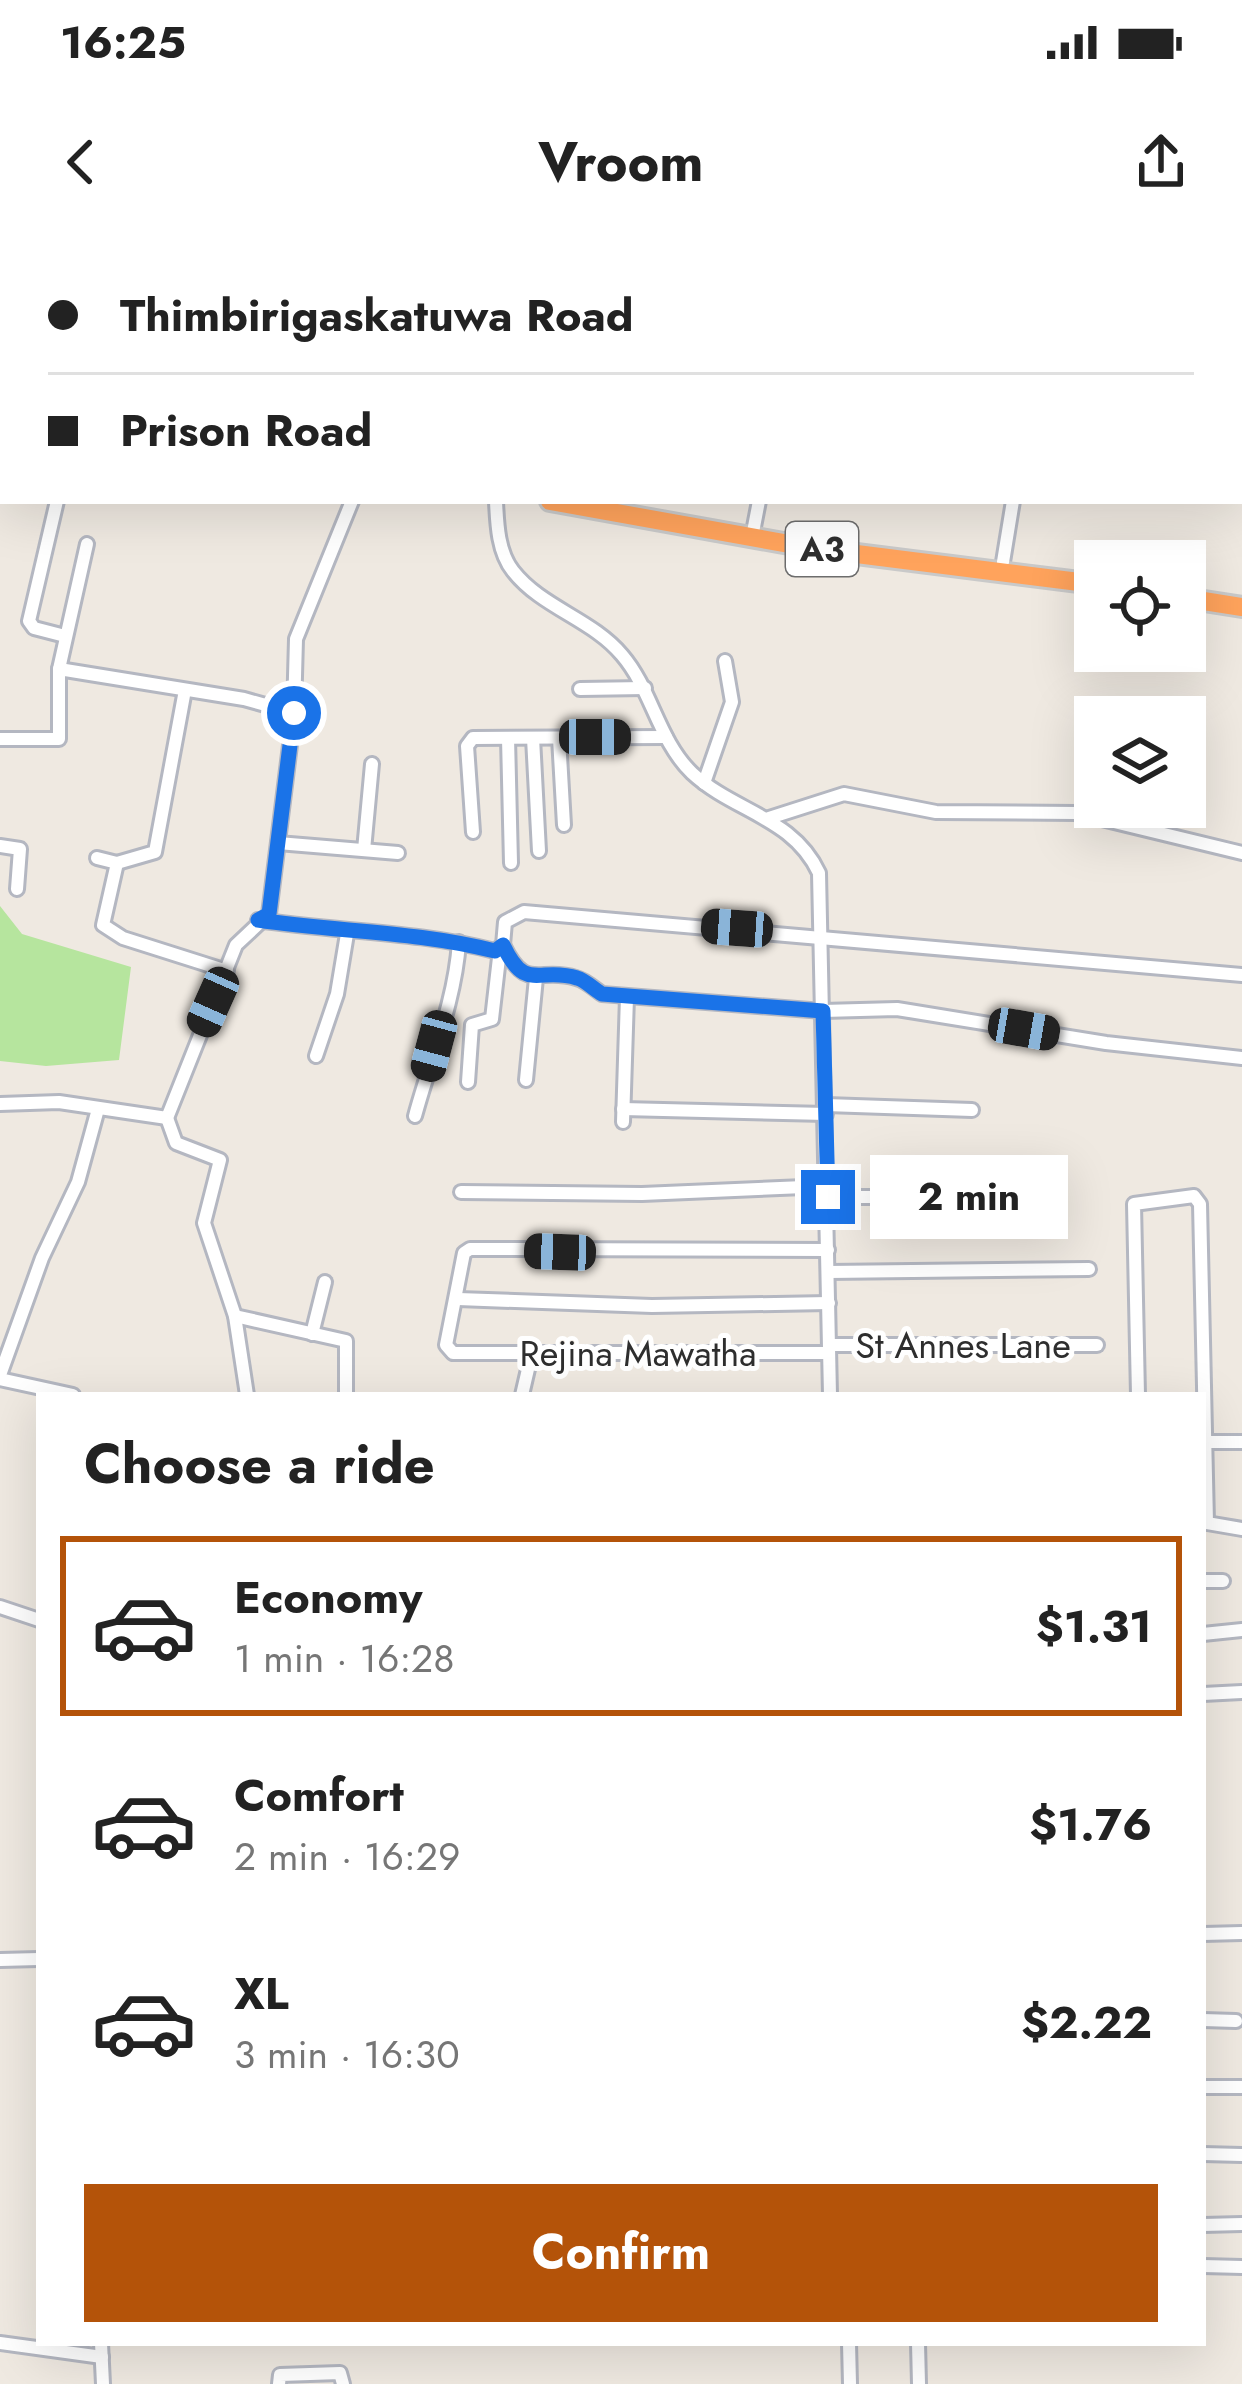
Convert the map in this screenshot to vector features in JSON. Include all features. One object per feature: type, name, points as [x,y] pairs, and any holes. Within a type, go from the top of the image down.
[{"type":"highway","name":"A3","points":[[567,504],[818,549],[1074,581]]},
{"type":"highway","name":"A3","points":[[642,505],[753,532],[1074,571]]},
{"type":"highway","points":[[1206,597],[1242,603]]},
{"type":"street","points":[[56,504],[29,621],[34,628],[65,636]]},
{"type":"street","points":[[247,1392],[236,1316],[204,1223],[220,1160],[176,1142],[167,1118],[236,945],[269,914],[294,713],[296,639],[351,504]]},
{"type":"street","points":[[496,504],[497,532],[512,570],[550,604],[608,640],[645,688],[666,737],[704,783],[769,818],[806,849],[820,873],[830,1392]]},
{"type":"street","points":[[753,532],[758,504]]},
{"type":"street","points":[[1003,562],[1012,504]]},
{"type":"street","points":[[0,739],[59,739],[59,669],[87,544]]},
{"type":"street","points":[[704,783],[732,702],[725,661]]},
{"type":"street","points":[[59,669],[294,713]]},
{"type":"street","points":[[580,689],[645,688]]},
{"type":"street","points":[[97,858],[117,863],[155,852],[185,690]]},
{"type":"street","points":[[473,832],[467,746],[473,738],[666,737]]},
{"type":"street","points":[[508,738],[511,862]]},
{"type":"street","points":[[533,738],[539,851]]},
{"type":"street","points":[[559,738],[564,825]]},
{"type":"street","points":[[364,850],[372,764]]},
{"type":"street","points":[[769,818],[844,794],[936,812],[1077,813],[1242,853]]},
{"type":"street","points":[[278,843],[398,853]]},
{"type":"street","points":[[0,846],[20,848],[17,889]]},
{"type":"street","points":[[117,863],[103,925],[123,938],[227,971]]},
{"type":"street","points":[[468,1082],[472,1025],[492,1019],[505,922],[524,912],[823,934],[1242,975]]},
{"type":"street","points":[[258,920],[347,934],[400,932],[501,947],[518,971],[536,978],[576,977],[602,994],[823,1011],[897,1009],[1106,1043],[1242,1058]]},
{"type":"street","points":[[316,1056],[337,994],[347,934]]},
{"type":"street","points":[[415,1116],[444,1011],[456,990],[459,942]]},
{"type":"street","points":[[526,1081],[536,978]]},
{"type":"street","points":[[627,997],[623,1116],[972,1110]]},
{"type":"street","points":[[0,1104],[59,1102],[167,1118]]},
{"type":"street","points":[[61,1392],[0,1377],[42,1258],[78,1182],[98,1109]]},
{"type":"street","points":[[460,1192],[1037,1197]]},
{"type":"street","points":[[1138,1392],[1134,1204],[1194,1196],[1199,1204],[1202,1392]]},
{"type":"street","points":[[828,1250],[470,1249],[464,1253],[458,1299],[652,1306],[829,1303]]},
{"type":"street","points":[[828,1272],[1089,1269]]},
{"type":"street","points":[[312,1334],[325,1282]]},
{"type":"street","name":"Rejina Mawatha","points":[[458,1299],[448,1351],[829,1349]]},
{"type":"street","points":[[236,1316],[346,1341],[346,1392]]},
{"type":"street","name":"St Annes Lane","points":[[829,1349],[1097,1345]]},
{"type":"street","points":[[524,1392],[532,1352]]},
{"type":"street","points":[[1206,1442],[1242,1442]]},
{"type":"street","points":[[1206,1503],[1207,1523],[1242,1529]]},
{"type":"street","points":[[1206,1581],[1223,1581]]},
{"type":"street","points":[[0,1607],[36,1620]]},
{"type":"street","points":[[1206,1634],[1242,1630]]},
{"type":"street","points":[[1206,1694],[1242,1692]]},
{"type":"street","points":[[1206,1934],[1242,1934]]},
{"type":"street","points":[[0,1960],[36,1959]]},
{"type":"street","points":[[1206,2020],[1236,2021]]},
{"type":"street","points":[[1206,2087],[1242,2087]]},
{"type":"street","points":[[1206,2154],[1242,2155]]},
{"type":"street","points":[[1206,2224],[1242,2224]]},
{"type":"street","points":[[1206,2266],[1242,2267]]},
{"type":"street","points":[[0,2343],[36,2345]]},
{"type":"street","points":[[43,2346],[101,2350],[103,2384]]},
{"type":"street","points":[[849,2346],[850,2384]]},
{"type":"street","points":[[918,2346],[919,2384]]},
{"type":"street","points":[[279,2384],[280,2375],[340,2373],[343,2384]]},
{"type":"green space","points":[[0,906],[22,934],[131,967],[119,1060],[46,1066],[0,1061]]},
{"type":"route","points":[[294,713],[269,914],[258,920],[347,934],[400,932],[495,951],[503,945],[518,971],[536,978],[576,977],[602,994],[823,1011],[828,1197]]}]
